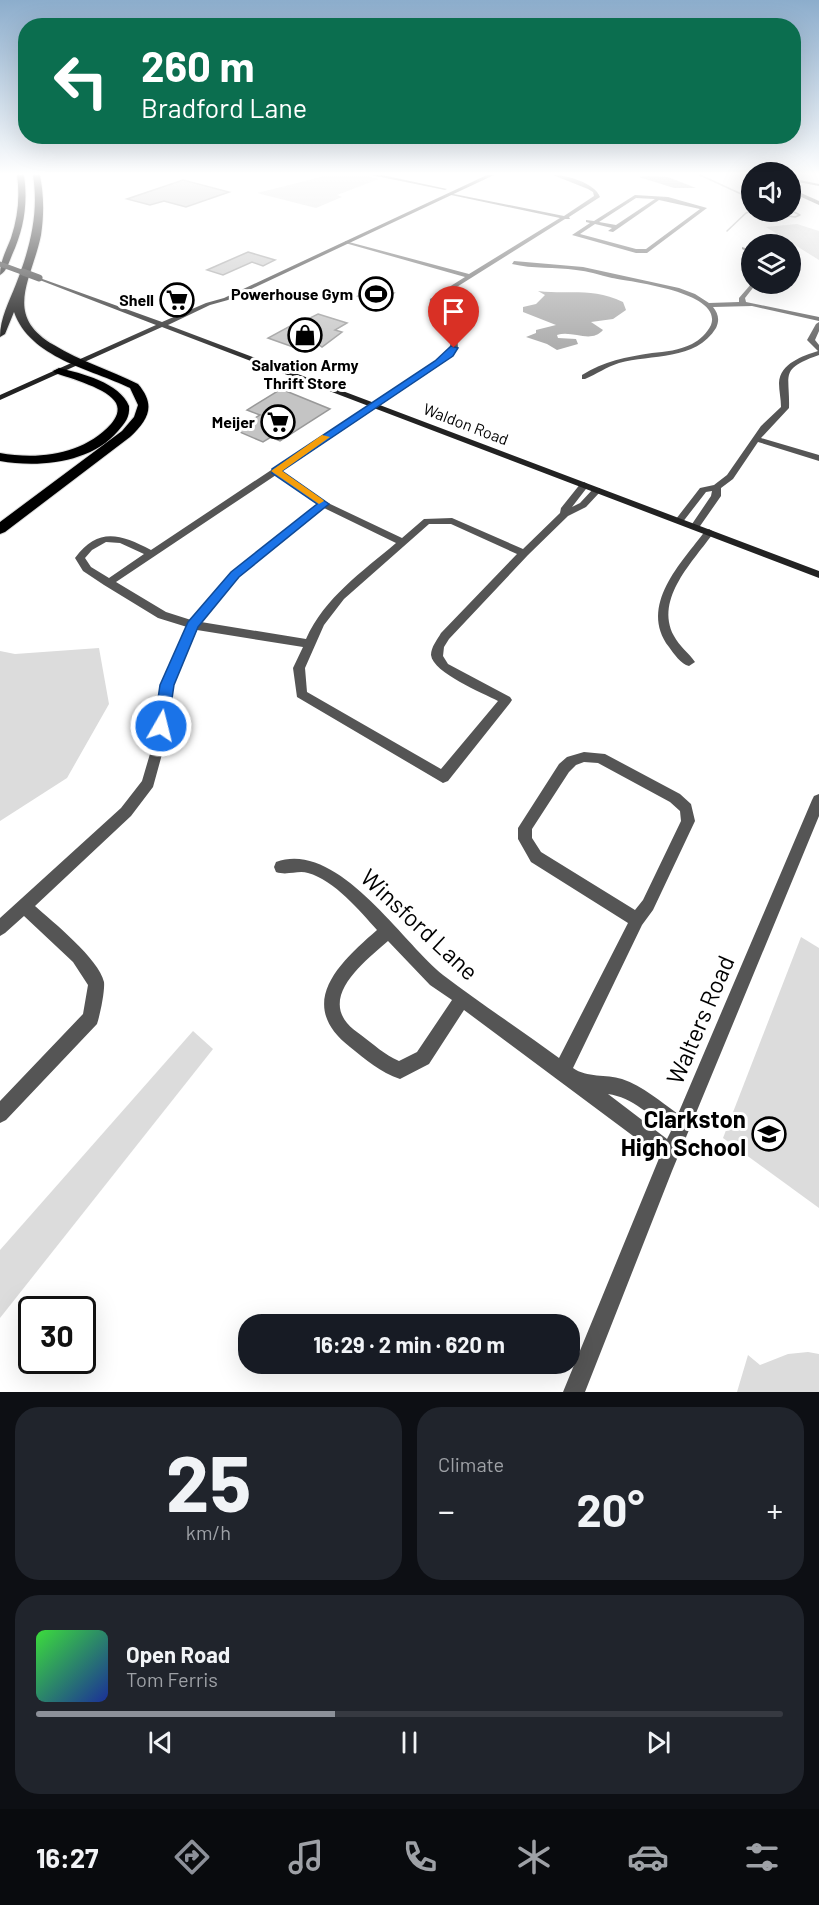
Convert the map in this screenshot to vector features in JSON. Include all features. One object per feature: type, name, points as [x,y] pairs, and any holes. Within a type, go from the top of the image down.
[{"type":"highway","points":[[0,272],[14,240]]},
{"type":"highway","points":[[0,333],[23,278],[34,240]]},
{"type":"highway","points":[[0,529],[126,434],[141,418],[144,402],[134,386],[43,343],[23,323],[18,310],[23,278]]},
{"type":"highway","points":[[0,457],[30,460],[68,453],[98,441],[118,424],[124,412],[117,396],[58,371]]},
{"type":"main road","points":[[2,397],[352,240]]},
{"type":"main road","points":[[208,304],[216,296],[293,259],[294,262],[301,263]]},
{"type":"main road","name":"Waldon Road","points":[[0,264],[819,575]]},
{"type":"main road","points":[[235,287],[244,290]]},
{"type":"street","points":[[108,583],[450,354],[454,348],[454,335],[432,312],[431,304],[437,295],[530,240]]},
{"type":"street","points":[[592,240],[647,251],[662,240]]},
{"type":"street","points":[[347,242],[469,276]]},
{"type":"street","points":[[498,259],[514,263],[580,268],[681,291],[707,305],[716,320],[712,328],[694,347],[671,353],[627,357],[614,361],[585,377]]},
{"type":"street","points":[[743,303],[742,298],[745,294]]},
{"type":"street","points":[[707,305],[743,303],[819,319]]},
{"type":"street","points":[[679,521],[703,490],[717,487],[730,477],[757,438],[785,408],[783,384],[787,370],[805,357],[819,351],[811,340],[819,324]]},
{"type":"street","points":[[757,438],[819,458]]},
{"type":"street","points":[[276,471],[323,504],[403,542]]},
{"type":"street","points":[[565,514],[566,508],[584,485]]},
{"type":"street","points":[[695,527],[716,496],[717,487]]},
{"type":"street","points":[[524,553],[462,525],[446,520],[428,521],[340,596],[319,623],[299,668],[301,694],[443,777],[506,700],[444,667],[437,657],[438,647],[445,636],[524,553],[565,514],[583,505],[597,490]]},
{"type":"street","points":[[0,928],[126,812],[148,783],[158,747],[167,685],[192,626],[235,575],[323,504]]},
{"type":"street","points":[[689,662],[668,635],[662,609],[670,587],[709,532]]},
{"type":"street","points":[[151,554],[123,539],[105,538],[88,546],[80,558],[87,569],[162,615],[192,626],[310,644]]},
{"type":"street","points":[[569,1076],[637,920],[648,905],[687,821],[686,808],[675,798],[600,758],[584,757],[572,761],[564,768],[525,828],[529,849],[536,858],[637,920]]},
{"type":"street","name":"Walters Road","points":[[574,1392],[681,1128],[819,800]]},
{"type":"street","name":"Winsford Lane","points":[[281,867],[309,866],[331,877],[354,896],[436,979],[671,1153]]},
{"type":"street","points":[[0,1114],[91,1018],[96,983],[79,956],[24,906]]},
{"type":"street","points":[[388,930],[341,975],[333,993],[331,1010],[339,1027],[385,1065],[400,1070],[423,1058],[462,999]]},
{"type":"street","name":"Winsford Lane","points":[[569,1076],[620,1087],[642,1099],[681,1128]]},
{"type":"shaded area","points":[[801,240],[819,240],[819,260],[801,249]]},
{"type":"shaded area","points":[[538,291],[581,292],[612,297],[623,302],[626,310],[613,319],[591,322],[603,330],[593,336],[557,335],[558,338],[576,339],[578,344],[557,350],[526,337],[536,333],[536,330],[556,325],[523,312],[523,307],[536,304],[545,295]]},
{"type":"shaded area","points":[[99,648],[109,704],[67,778],[0,821],[0,651],[15,654]]},
{"type":"shaded area","points":[[801,937],[819,948],[819,1208],[723,1138]]},
{"type":"shaded area","points":[[193,1031],[213,1049],[0,1318],[0,1250]]},
{"type":"shaded area","points":[[808,1352],[819,1354],[819,1392],[737,1392],[748,1355],[760,1365],[788,1354]]},
{"type":"building","points":[[248,252],[275,260],[263,266],[252,262],[223,275],[207,270]]},
{"type":"building","name":"Powerhouse Gym","points":[[375,287],[394,293],[377,302],[358,296]]},
{"type":"building","name":"Salvation Army Thrift Store","points":[[318,314],[347,323],[335,330],[342,332],[322,347],[319,345],[307,352],[268,338],[303,319],[306,320]]},
{"type":"building","name":"Meijer","points":[[281,389],[330,409],[280,441],[271,437],[263,442],[235,430],[260,415],[247,410]]},
{"type":"slow traffic","points":[[319,501],[276,471],[325,437]]},
{"type":"place","name":"Powerhouse Gym","points":[[376,294]]},
{"type":"place","name":"Shell","points":[[177,300]]},
{"type":"place","name":"Salvation Army Thrift Store","points":[[305,335]]},
{"type":"place","name":"Meijer","points":[[278,422]]},
{"type":"place","name":"Clarkston High School","points":[[769,1134]]},
{"type":"route","points":[[161,726],[167,685],[192,626],[235,575],[279,537],[323,504],[276,471],[450,354],[454,348]]}]
